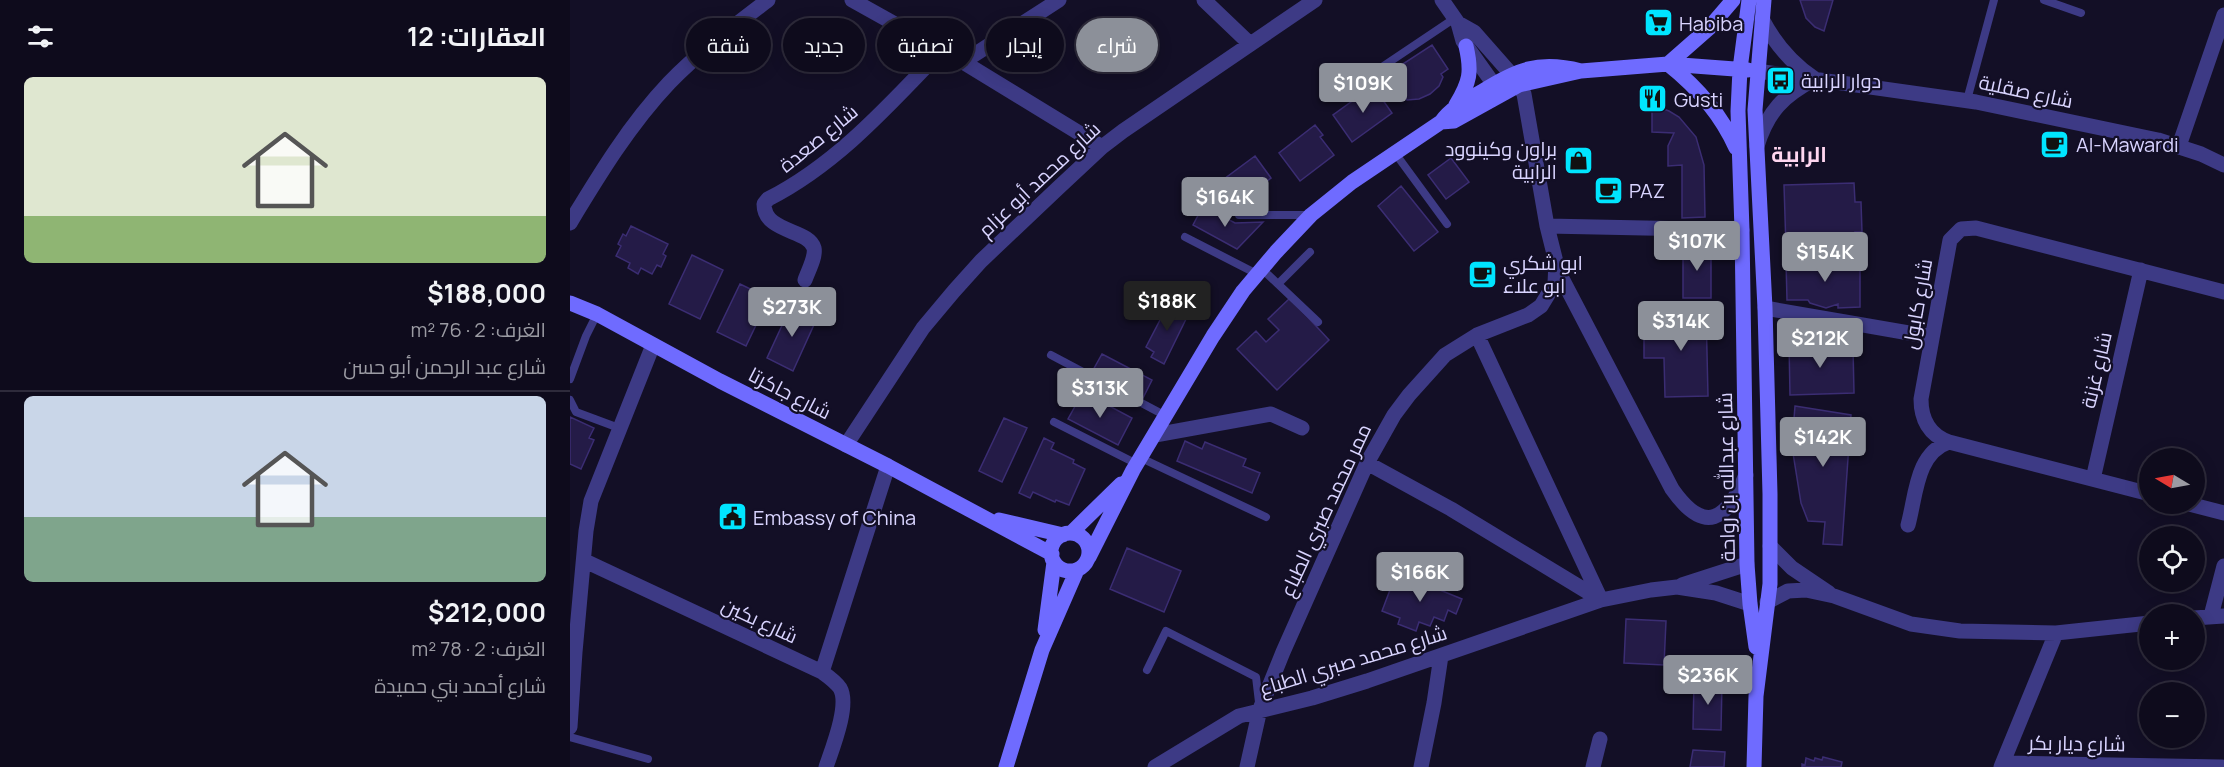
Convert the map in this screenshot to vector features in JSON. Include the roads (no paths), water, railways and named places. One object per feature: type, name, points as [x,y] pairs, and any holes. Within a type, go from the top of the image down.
[{"type":"street","points":[[570,223],[636,124],[668,85],[701,52],[768,0]]},
{"type":"street","points":[[852,0],[884,18]]},
{"type":"street","points":[[974,55],[1059,0]]},
{"type":"street","points":[[1204,0],[1249,44]]},
{"type":"street","name":"شارع محمد أبو عزام","points":[[846,445],[924,328],[981,261],[1102,147],[1315,0]]},
{"type":"street","points":[[1442,0],[1456,21],[1471,65],[1469,78],[1455,107]]},
{"type":"street","points":[[1668,64],[1702,34],[1733,0]]},
{"type":"street","name":"شارع عبدالله بن رواحة","points":[[1749,0],[1740,69],[1738,153],[1742,230],[1747,564],[1759,665]]},
{"type":"street","name":"شارع عبدالله بن رواحة","points":[[1754,767],[1759,665],[1770,584],[1765,308],[1755,110],[1764,0]]},
{"type":"street","points":[[2180,146],[2224,15]]},
{"type":"street","name":"شارع صقلية","points":[[1762,19],[1778,46],[1789,59],[1815,79]]},
{"type":"street","points":[[1456,21],[1474,32],[1524,94],[1547,226],[1557,269],[1672,489],[1690,511],[1712,518],[1723,513],[1732,504],[1747,472]]},
{"type":"street","points":[[1466,46],[1497,89]]},
{"type":"street","points":[[1668,64],[1693,85],[1714,110],[1738,153]]},
{"type":"street","points":[[1053,558],[1064,570],[1077,570],[1082,567],[1137,464],[1214,336],[1260,272],[1311,215],[1352,182],[1441,122],[1450,110],[1515,80],[1528,68],[1564,67],[1581,71],[1668,64],[1757,71]]},
{"type":"street","points":[[974,69],[1102,147]]},
{"type":"street","name":"شارع صقلية","points":[[1757,71],[1967,100],[2180,146],[2224,165]]},
{"type":"street","name":"شارع صعدة","points":[[805,280],[814,248],[810,242],[771,222],[764,212],[764,204],[768,199],[812,174],[845,147],[920,72]]},
{"type":"street","points":[[1756,149],[1763,126],[1776,106],[1794,90],[1815,79]]},
{"type":"street","points":[[1441,122],[1455,121],[1497,89]]},
{"type":"street","points":[[1547,226],[1742,230]]},
{"type":"street","name":"شارع كابول","points":[[2139,491],[1949,442],[1929,429],[1921,410],[1948,248],[1955,234],[1961,229],[1976,228],[2224,292]]},
{"type":"street","name":"ممر محمد صبري الطباع","points":[[1247,767],[1260,709],[1283,652],[1380,437],[1409,394],[1446,355],[1477,335],[1528,315],[1541,306],[1555,283],[1557,269]]},
{"type":"street","name":"شارع غزنة","points":[[2093,479],[2141,270]]},
{"type":"street","name":"شارع جاكرتا","points":[[572,302],[985,517],[1053,558]]},
{"type":"street","points":[[1765,308],[1932,337]]},
{"type":"street","points":[[1477,335],[1601,600]]},
{"type":"street","points":[[570,727],[586,531],[591,501],[653,345]]},
{"type":"street","points":[[1155,435],[1271,414],[1302,428]]},
{"type":"street","points":[[1908,525],[1926,458],[1936,448],[1949,442]]},
{"type":"street","points":[[1367,463],[1451,509],[1601,600]]},
{"type":"street","points":[[1042,651],[1054,543],[1086,521],[1137,464]]},
{"type":"street","points":[[822,672],[888,466]]},
{"type":"street","points":[[2205,508],[2224,513]]},
{"type":"street","name":"شارع جاكرتا","points":[[985,517],[1067,534]]},
{"type":"street","points":[[1067,534],[1078,535],[1088,544],[1089,557]]},
{"type":"street","points":[[1770,546],[1792,568],[1834,596]]},
{"type":"street","name":"شارع بكين","points":[[585,561],[822,672],[834,681],[841,690],[843,705],[826,767]]},
{"type":"street","name":"شارع محمد صبري الطباع","points":[[1155,767],[1239,716],[1312,698],[1601,600],[1677,587],[1747,564]]},
{"type":"street","points":[[2217,616],[2224,566]]},
{"type":"street","points":[[1006,767],[1042,651],[1077,570]]},
{"type":"street","name":"شارع محمد صبري الطباع","points":[[1677,587],[1716,592],[1750,604]]},
{"type":"street","points":[[1767,602],[1788,591],[1806,590],[1834,596],[1892,618],[1937,629],[1960,631],[2056,633],[2139,624]]},
{"type":"street","points":[[2002,765],[2056,633]]},
{"type":"street","points":[[1421,767],[1441,656]]},
{"type":"street","points":[[1593,767],[1600,739]]},
{"type":"street","name":"شارع ديار بكر","points":[[2002,765],[2222,767]]},
{"type":"lane","points":[[1967,100],[1994,0]]},
{"type":"lane","points":[[2044,0],[2081,13]]},
{"type":"lane","points":[[1379,69],[1456,21]]},
{"type":"lane","points":[[1395,153],[1447,224]]},
{"type":"lane","points":[[1239,215],[1311,215]]},
{"type":"lane","points":[[1185,237],[1260,272],[1278,284],[1318,322]]},
{"type":"lane","points":[[1278,284],[1310,252]]},
{"type":"lane","points":[[570,379],[597,314]]},
{"type":"lane","points":[[1051,355],[1166,416]]},
{"type":"lane","points":[[570,400],[576,412],[619,428]]},
{"type":"lane","points":[[1054,422],[1137,464],[1266,517]]},
{"type":"lane","points":[[1147,670],[1166,631],[1256,676],[1260,709]]},
{"type":"lane","points":[[570,737],[648,759]]},
{"type":"place","name":"Habiba","points":[[1658,23]]},
{"type":"place","name":"دوار الرابية","points":[[1780,80]]},
{"type":"place","name":"Gusti","points":[[1653,99]]},
{"type":"place","name":"Al-Mawardi","points":[[2055,144]]},
{"type":"place","name":"براون وكينوود الرابية","points":[[1578,160]]},
{"type":"place","name":"PAZ","points":[[1608,190]]},
{"type":"place","name":"ابو شكري ابو علاء","points":[[1482,274]]},
{"type":"place","name":"Embassy of China","points":[[732,517]]},
{"type":"district","name":"الرابية","points":[[1799,154]]}]
